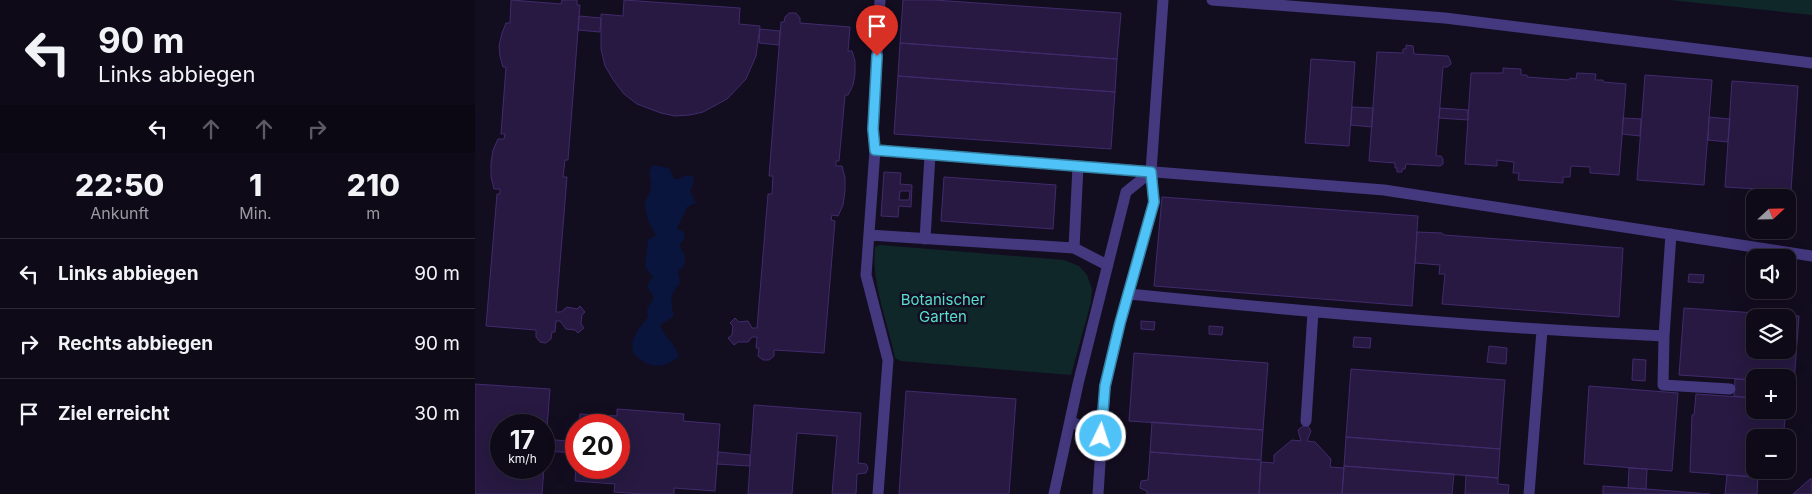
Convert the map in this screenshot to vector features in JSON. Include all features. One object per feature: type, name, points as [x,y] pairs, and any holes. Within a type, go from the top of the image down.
[{"type":"lane","points":[[878,494],[888,360],[867,275],[875,150],[873,129],[880,0]]},
{"type":"lane","points":[[1098,494],[1105,386],[1120,323],[1154,202],[1151,172],[1163,0]]},
{"type":"lane","points":[[1212,0],[1445,18],[1812,63]]},
{"type":"lane","points":[[875,150],[1385,190],[1812,256]]},
{"type":"lane","points":[[925,239],[930,155]]},
{"type":"lane","points":[[1074,248],[1078,166]]},
{"type":"lane","points":[[1053,494],[1126,192],[1151,172]]},
{"type":"lane","points":[[1671,234],[1664,336],[1663,385],[1730,389]]},
{"type":"lane","points":[[869,235],[1074,248],[1107,265]]},
{"type":"lane","points":[[1129,294],[1313,312],[1542,330],[1664,336]]},
{"type":"lane","points":[[1305,421],[1313,312]]},
{"type":"lane","points":[[1529,494],[1542,330]]},
{"type":"lane","points":[[1070,421],[1101,436]]},
{"type":"green space","points":[[1670,0],[1812,0],[1812,15]]},
{"type":"green space","name":"Botanischer Garten","points":[[880,245],[1064,260],[1079,266],[1087,275],[1092,289],[1091,302],[1071,375],[901,361],[895,358],[875,274],[875,247]]},
{"type":"water","points":[[653,165],[669,168],[674,179],[679,179],[686,175],[693,176],[694,182],[690,191],[696,203],[687,207],[677,229],[684,232],[684,240],[679,245],[685,256],[684,265],[678,272],[680,283],[674,291],[672,298],[674,316],[660,325],[675,347],[679,357],[666,364],[655,366],[644,362],[633,353],[632,343],[637,331],[648,317],[647,308],[654,298],[647,286],[653,277],[645,267],[648,240],[656,235],[645,209],[646,200],[651,190],[650,174]]},
{"type":"building","points":[[511,0],[561,4],[562,0],[577,0],[577,5],[580,5],[568,160],[565,160],[563,177],[567,177],[556,312],[561,312],[567,307],[577,309],[580,306],[585,312],[582,315],[581,324],[584,328],[578,333],[575,330],[566,329],[560,321],[556,321],[555,332],[552,332],[551,339],[546,343],[540,342],[536,337],[536,330],[486,326],[497,194],[500,194],[500,189],[494,189],[491,177],[491,163],[493,150],[498,139],[504,139],[505,134],[501,134],[506,67],[503,67],[499,46],[506,23],[510,23]]},
{"type":"building","points":[[624,0],[740,8],[739,24],[760,26],[756,56],[746,79],[727,99],[703,112],[690,115],[675,116],[637,104],[624,94],[614,81],[605,66],[601,49],[601,14],[623,16]]},
{"type":"building","points":[[903,0],[934,0],[1121,13],[1117,59],[900,43]]},
{"type":"building","points":[[789,13],[796,13],[800,18],[800,23],[850,27],[848,51],[852,51],[855,61],[855,74],[853,85],[848,95],[845,95],[839,161],[836,161],[836,166],[842,166],[845,178],[845,191],[843,205],[838,216],[832,215],[831,220],[835,221],[824,353],[774,350],[774,356],[769,360],[763,360],[758,356],[759,348],[756,348],[757,337],[752,337],[748,342],[738,342],[734,345],[728,338],[732,335],[733,326],[730,323],[735,318],[739,322],[748,321],[752,328],[757,328],[768,194],[772,194],[773,176],[769,176],[781,22],[784,22],[785,17]]},
{"type":"building","points":[[579,16],[601,18],[600,32],[578,30]]},
{"type":"building","points":[[760,29],[780,31],[779,45],[759,43]]},
{"type":"building","points":[[900,43],[1117,59],[1115,92],[898,76]]},
{"type":"building","points":[[1406,45],[1413,46],[1414,54],[1448,56],[1451,64],[1443,67],[1436,156],[1441,156],[1443,164],[1440,166],[1406,164],[1402,172],[1397,172],[1395,163],[1369,161],[1377,52],[1403,53]]},
{"type":"building","points":[[1311,59],[1355,62],[1349,146],[1305,143]]},
{"type":"building","points":[[1503,68],[1521,69],[1521,75],[1527,75],[1527,77],[1569,80],[1570,78],[1576,79],[1577,73],[1596,74],[1595,80],[1626,84],[1619,175],[1590,173],[1590,167],[1571,166],[1570,177],[1563,177],[1563,183],[1518,180],[1519,173],[1513,173],[1514,162],[1497,160],[1497,166],[1465,164],[1471,73],[1503,73]]},
{"type":"building","points":[[1645,75],[1712,80],[1704,185],[1637,180]]},
{"type":"building","points":[[898,76],[1115,92],[1111,149],[894,134]]},
{"type":"building","points":[[1732,81],[1798,86],[1791,189],[1725,187]]},
{"type":"building","points":[[1352,107],[1373,108],[1372,127],[1351,125]]},
{"type":"building","points":[[1440,108],[1468,110],[1468,120],[1439,118]]},
{"type":"building","points":[[1709,117],[1730,119],[1728,142],[1708,140]]},
{"type":"building","points":[[1623,118],[1641,119],[1640,136],[1622,134]]},
{"type":"building","points":[[884,172],[901,173],[900,184],[912,185],[911,207],[899,206],[898,217],[881,216]],"holes":[[[900,191],[910,191],[909,200],[899,200]]]},
{"type":"building","points":[[944,177],[1056,185],[1053,229],[941,221]]},
{"type":"building","points":[[1162,197],[1418,216],[1412,306],[1154,286]]},
{"type":"building","points":[[1417,232],[1623,248],[1619,317],[1442,304],[1445,274],[1439,274],[1440,265],[1415,263]]},
{"type":"building","points":[[1689,274],[1704,275],[1703,283],[1688,282]]},
{"type":"building","points":[[1684,308],[1746,312],[1746,359],[1796,359],[1795,369],[1746,369],[1746,379],[1679,375]]},
{"type":"building","points":[[1796,316],[1799,316],[1796,356]]},
{"type":"building","points":[[1141,321],[1155,322],[1154,330],[1141,329]]},
{"type":"building","points":[[1209,326],[1223,327],[1222,335],[1209,334]]},
{"type":"building","points":[[1354,337],[1371,338],[1370,348],[1353,347]]},
{"type":"building","points":[[1489,346],[1507,348],[1506,364],[1487,362]]},
{"type":"building","points":[[1134,353],[1268,363],[1263,430],[1129,421]]},
{"type":"building","points":[[1633,359],[1646,360],[1645,381],[1632,380]]},
{"type":"building","points":[[1351,369],[1505,380],[1500,449],[1346,437]]},
{"type":"building","points":[[1735,379],[1746,380],[1746,398],[1734,396]]},
{"type":"building","points":[[475,384],[550,389],[548,414],[490,414],[490,479],[543,479],[542,494],[475,494]]},
{"type":"building","points":[[1589,386],[1678,393],[1672,471],[1584,464]]},
{"type":"building","points":[[906,391],[1016,399],[1009,494],[899,494]]},
{"type":"building","points":[[1696,394],[1746,397],[1746,419],[1785,419],[1784,429],[1746,429],[1746,476],[1690,472],[1692,415],[1694,415]]},
{"type":"building","points":[[754,405],[861,413],[858,463],[866,464],[868,468],[866,473],[857,474],[856,494],[832,494],[837,436],[797,433],[792,494],[748,494]]},
{"type":"building","points":[[617,409],[684,414],[683,421],[720,424],[715,491],[674,488],[674,494],[614,492],[615,484],[575,481],[575,479],[630,479],[630,414],[617,414]]},
{"type":"building","points":[[1152,422],[1263,430],[1261,460],[1150,452]]},
{"type":"building","points":[[1303,426],[1308,426],[1311,431],[1307,441],[1315,442],[1331,459],[1330,467],[1344,468],[1342,494],[1259,494],[1261,462],[1274,463],[1274,455],[1292,440],[1301,441],[1298,430]]},
{"type":"building","points":[[1346,437],[1500,449],[1498,478],[1344,466]]},
{"type":"building","points":[[555,440],[565,441],[565,452],[555,452]]},
{"type":"building","points":[[718,452],[750,455],[750,466],[717,464]]},
{"type":"building","points":[[1150,452],[1261,460],[1259,494],[1147,494],[1147,491],[1140,488],[1141,481],[1148,480]]},
{"type":"building","points":[[1344,466],[1454,474],[1452,494],[1342,494]]},
{"type":"building","points":[[1629,468],[1647,469],[1646,489],[1628,488]]},
{"type":"building","points":[[1466,475],[1498,478],[1498,484],[1509,485],[1508,494],[1465,494]]},
{"type":"building","points":[[1727,475],[1746,476],[1746,479],[1758,479],[1757,494],[1725,494]]},
{"type":"building","points":[[1812,479],[1812,494],[1793,494]]},
{"type":"building","points":[[1603,486],[1646,489],[1710,494],[1603,494]]},
{"type":"route","points":[[877,56],[873,129],[875,150],[1151,172],[1154,202],[1120,323],[1105,386],[1101,436]]}]
